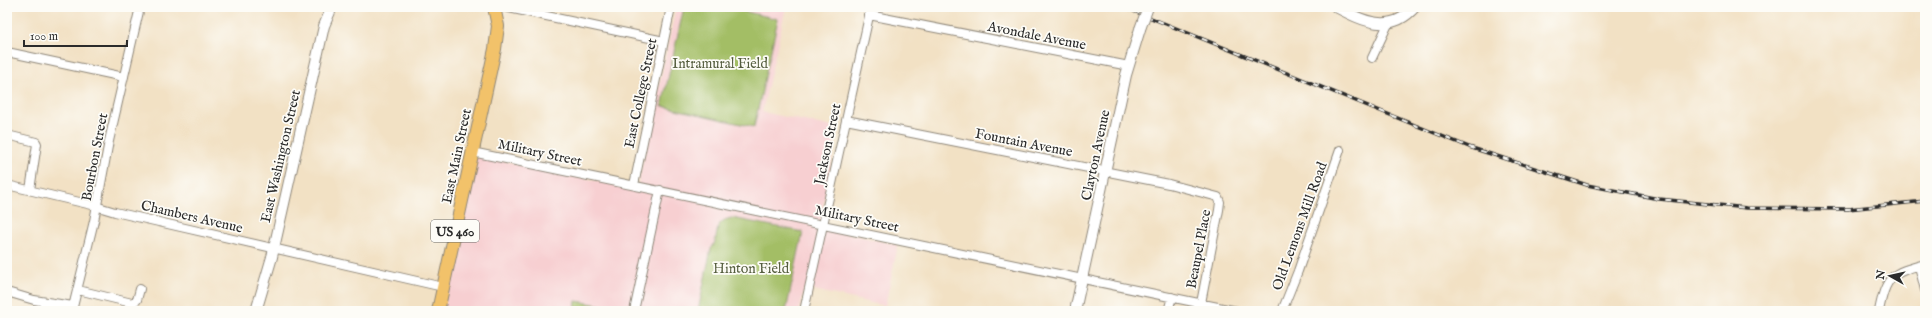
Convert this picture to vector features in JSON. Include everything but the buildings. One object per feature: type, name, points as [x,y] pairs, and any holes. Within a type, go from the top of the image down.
[{"type":"main road","name":"East Main Street","points":[[438,311],[495,50],[498,26],[498,8]]},
{"type":"street","name":"Bourbon Street","points":[[73,308],[97,206],[140,7]]},
{"type":"street","name":"East Washington Street","points":[[256,311],[274,248],[324,26],[332,7]]},
{"type":"street","name":"East College Street","points":[[634,185],[671,7]]},
{"type":"street","name":"Clayton Avenue","points":[[1075,311],[1129,66],[1148,7]]},
{"type":"street","points":[[1336,7],[1366,22],[1389,22],[1402,18],[1415,7]]},
{"type":"street","points":[[498,8],[664,41]]},
{"type":"street","name":"Avondale Avenue","points":[[870,11],[1129,66]]},
{"type":"street","name":"Jackson Street","points":[[804,311],[870,11]]},
{"type":"street","points":[[1372,58],[1389,22]]},
{"type":"street","points":[[7,52],[124,77]]},
{"type":"street","name":"Fountain Avenue","points":[[846,120],[1169,184],[1214,196],[1219,200]]},
{"type":"street","points":[[7,135],[37,144],[30,190]]},
{"type":"street","name":"Old Lemons Mill Road","points":[[1282,311],[1298,271],[1340,150]]},
{"type":"street","name":"Military Street","points":[[472,152],[1082,277],[1172,298],[1237,311]]},
{"type":"street","name":"Chambers Avenue","points":[[7,185],[97,206],[115,212],[443,287]]},
{"type":"street","points":[[634,311],[660,190]]},
{"type":"street","name":"Beaupel Place","points":[[1201,304],[1219,210],[1219,200]]},
{"type":"street","points":[[1879,311],[1883,290],[1889,280],[1902,271],[1922,265],[1925,290]]},
{"type":"street","points":[[78,290],[132,303],[137,300],[140,289]]},
{"type":"street","points":[[7,292],[34,300],[73,308]]},
{"type":"street","points":[[1168,311],[1172,298]]},
{"type":"shaded area","points":[[676,7],[786,7],[762,112],[838,128],[819,227],[898,245],[885,306],[805,288],[799,311],[441,311],[474,155],[637,189]]},
{"type":"green space","name":"Intramural Field","points":[[684,7],[725,7],[778,19],[754,127],[662,106]]},
{"type":"green space","name":"Hinton Field","points":[[732,218],[803,232],[786,311],[698,311],[711,249],[716,240],[717,230],[721,222]]},
{"type":"green space","points":[[576,301],[600,305],[599,311],[575,311]]},
{"type":"railway","points":[[1124,7],[1469,147],[1587,185],[1659,199],[1747,208],[1848,209],[1925,201]]}]
